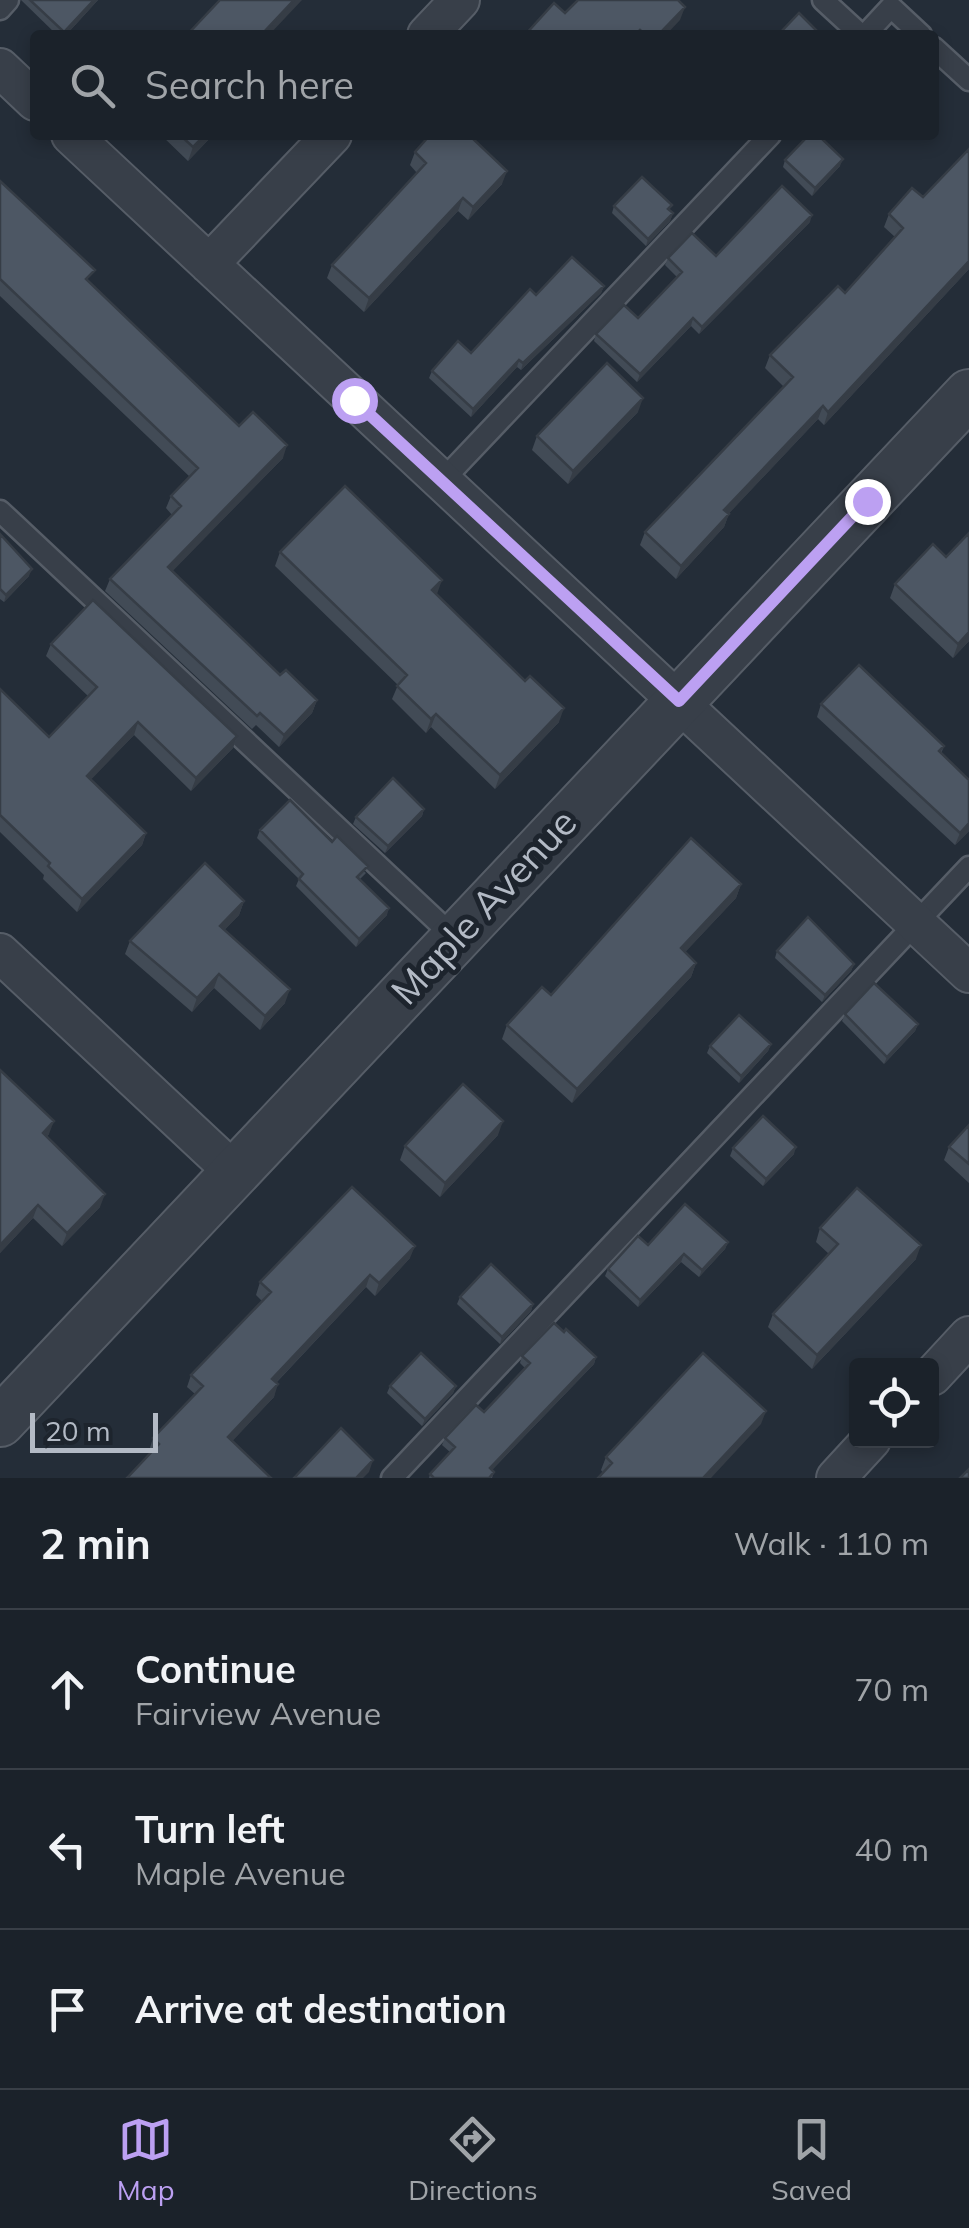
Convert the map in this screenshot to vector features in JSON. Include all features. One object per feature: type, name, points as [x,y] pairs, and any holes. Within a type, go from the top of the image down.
[{"type":"street","points":[[432,30],[460,0]]},
{"type":"street","points":[[0,68],[30,96]]},
{"type":"street","points":[[76,140],[969,973]]},
{"type":"street","points":[[209,264],[327,140]]},
{"type":"street","name":"Maple Avenue","points":[[3,1412],[969,394]]},
{"type":"street","points":[[0,953],[234,1172]]},
{"type":"street","points":[[939,1368],[969,1336]]},
{"type":"street","points":[[836,1478],[864,1448]]},
{"type":"lane","points":[[0,9],[8,0]]},
{"type":"lane","points":[[823,0],[857,30]]},
{"type":"lane","points":[[868,30],[891,7],[915,30]]},
{"type":"lane","points":[[939,53],[969,80]]},
{"type":"lane","points":[[442,481],[765,140]]},
{"type":"lane","points":[[0,511],[456,938]]},
{"type":"lane","points":[[392,1478],[969,867]]},
{"type":"building","points":[[30,0],[94,0],[66,30]]},
{"type":"building","points":[[220,0],[294,0],[266,30],[192,30]]},
{"type":"building","points":[[578,0],[678,0],[685,7],[663,30],[530,30],[554,3],[565,13]]},
{"type":"building","points":[[799,13],[816,30],[783,30]]},
{"type":"building","points":[[426,140],[474,140],[507,171],[473,207],[463,198],[369,298],[332,265],[426,163],[415,152]]},
{"type":"building","points":[[804,140],[823,140],[843,159],[815,188],[785,160]]},
{"type":"building","points":[[969,149],[969,261],[828,412],[823,406],[724,510],[729,514],[681,566],[645,532],[793,377],[770,355],[838,286],[845,293],[903,228],[889,214],[912,188],[923,197]]},
{"type":"building","points":[[642,177],[672,205],[668,209],[673,213],[648,239],[614,206]]},
{"type":"building","points":[[0,181],[95,270],[86,279],[239,426],[253,412],[287,445],[168,567],[280,675],[286,670],[317,700],[284,735],[260,713],[257,716],[110,579],[181,506],[171,496],[198,468],[0,279]]},
{"type":"building","points":[[782,186],[812,215],[702,327],[693,318],[640,374],[596,334],[624,305],[638,318],[682,272],[668,258],[692,233],[716,256]]},
{"type":"building","points":[[572,257],[604,286],[523,363],[519,360],[473,409],[432,371],[458,341],[471,353],[530,289],[536,295]]},
{"type":"building","points":[[607,363],[643,398],[573,471],[537,436]]},
{"type":"building","points":[[345,486],[442,580],[432,590],[525,681],[530,676],[564,708],[500,775],[436,714],[431,719],[397,686],[407,675],[280,552]]},
{"type":"building","points":[[969,533],[969,632],[958,644],[895,584],[933,544],[946,557]]},
{"type":"building","points":[[0,534],[32,569],[6,595],[0,589]]},
{"type":"building","points":[[93,600],[237,736],[196,778],[138,722],[87,776],[146,833],[82,899],[0,815],[0,689],[49,737],[97,687],[51,644]]},
{"type":"building","points":[[859,665],[944,746],[939,751],[969,780],[969,823],[960,833],[821,704]]},
{"type":"building","points":[[393,778],[424,809],[388,846],[356,817]]},
{"type":"building","points":[[290,800],[332,842],[337,836],[368,866],[357,877],[389,908],[359,939],[299,879],[303,874],[260,830]]},
{"type":"building","points":[[691,838],[741,884],[681,948],[696,963],[577,1089],[507,1025],[542,987],[551,995]]},
{"type":"building","points":[[205,863],[244,901],[220,926],[290,989],[265,1016],[219,974],[197,998],[130,941]]},
{"type":"building","points":[[808,917],[854,964],[825,995],[777,951]]},
{"type":"building","points":[[874,983],[918,1024],[887,1057],[845,1014]]},
{"type":"building","points":[[739,1015],[771,1044],[741,1076],[710,1046]]},
{"type":"building","points":[[0,1070],[54,1121],[43,1133],[105,1194],[67,1233],[38,1205],[0,1245]]},
{"type":"building","points":[[463,1084],[503,1121],[445,1183],[405,1146]]},
{"type":"building","points":[[763,1116],[796,1147],[766,1179],[733,1148]]},
{"type":"building","points":[[969,1125],[969,1164],[949,1147]]},
{"type":"building","points":[[352,1187],[415,1246],[379,1283],[370,1275],[272,1379],[278,1384],[228,1437],[271,1478],[127,1478],[159,1444],[153,1438],[203,1386],[191,1375],[271,1292],[260,1282]]},
{"type":"building","points":[[857,1188],[921,1245],[817,1355],[773,1314],[838,1244],[820,1228]]},
{"type":"building","points":[[685,1204],[728,1242],[702,1270],[684,1254],[640,1300],[608,1269],[638,1236],[648,1245]]},
{"type":"building","points":[[491,1264],[533,1304],[502,1337],[460,1297]]},
{"type":"building","points":[[554,1323],[596,1357],[490,1468],[494,1472],[489,1478],[434,1478],[430,1474],[455,1447],[445,1438],[476,1405],[484,1412],[530,1363],[522,1356]]},
{"type":"building","points":[[421,1353],[456,1386],[425,1419],[390,1386]]},
{"type":"building","points":[[703,1353],[766,1411],[703,1478],[598,1478],[612,1463],[606,1457]]},
{"type":"building","points":[[341,1428],[373,1460],[356,1478],[294,1478]]},
{"type":"route","points":[[354,400],[679,701],[867,501]]}]
